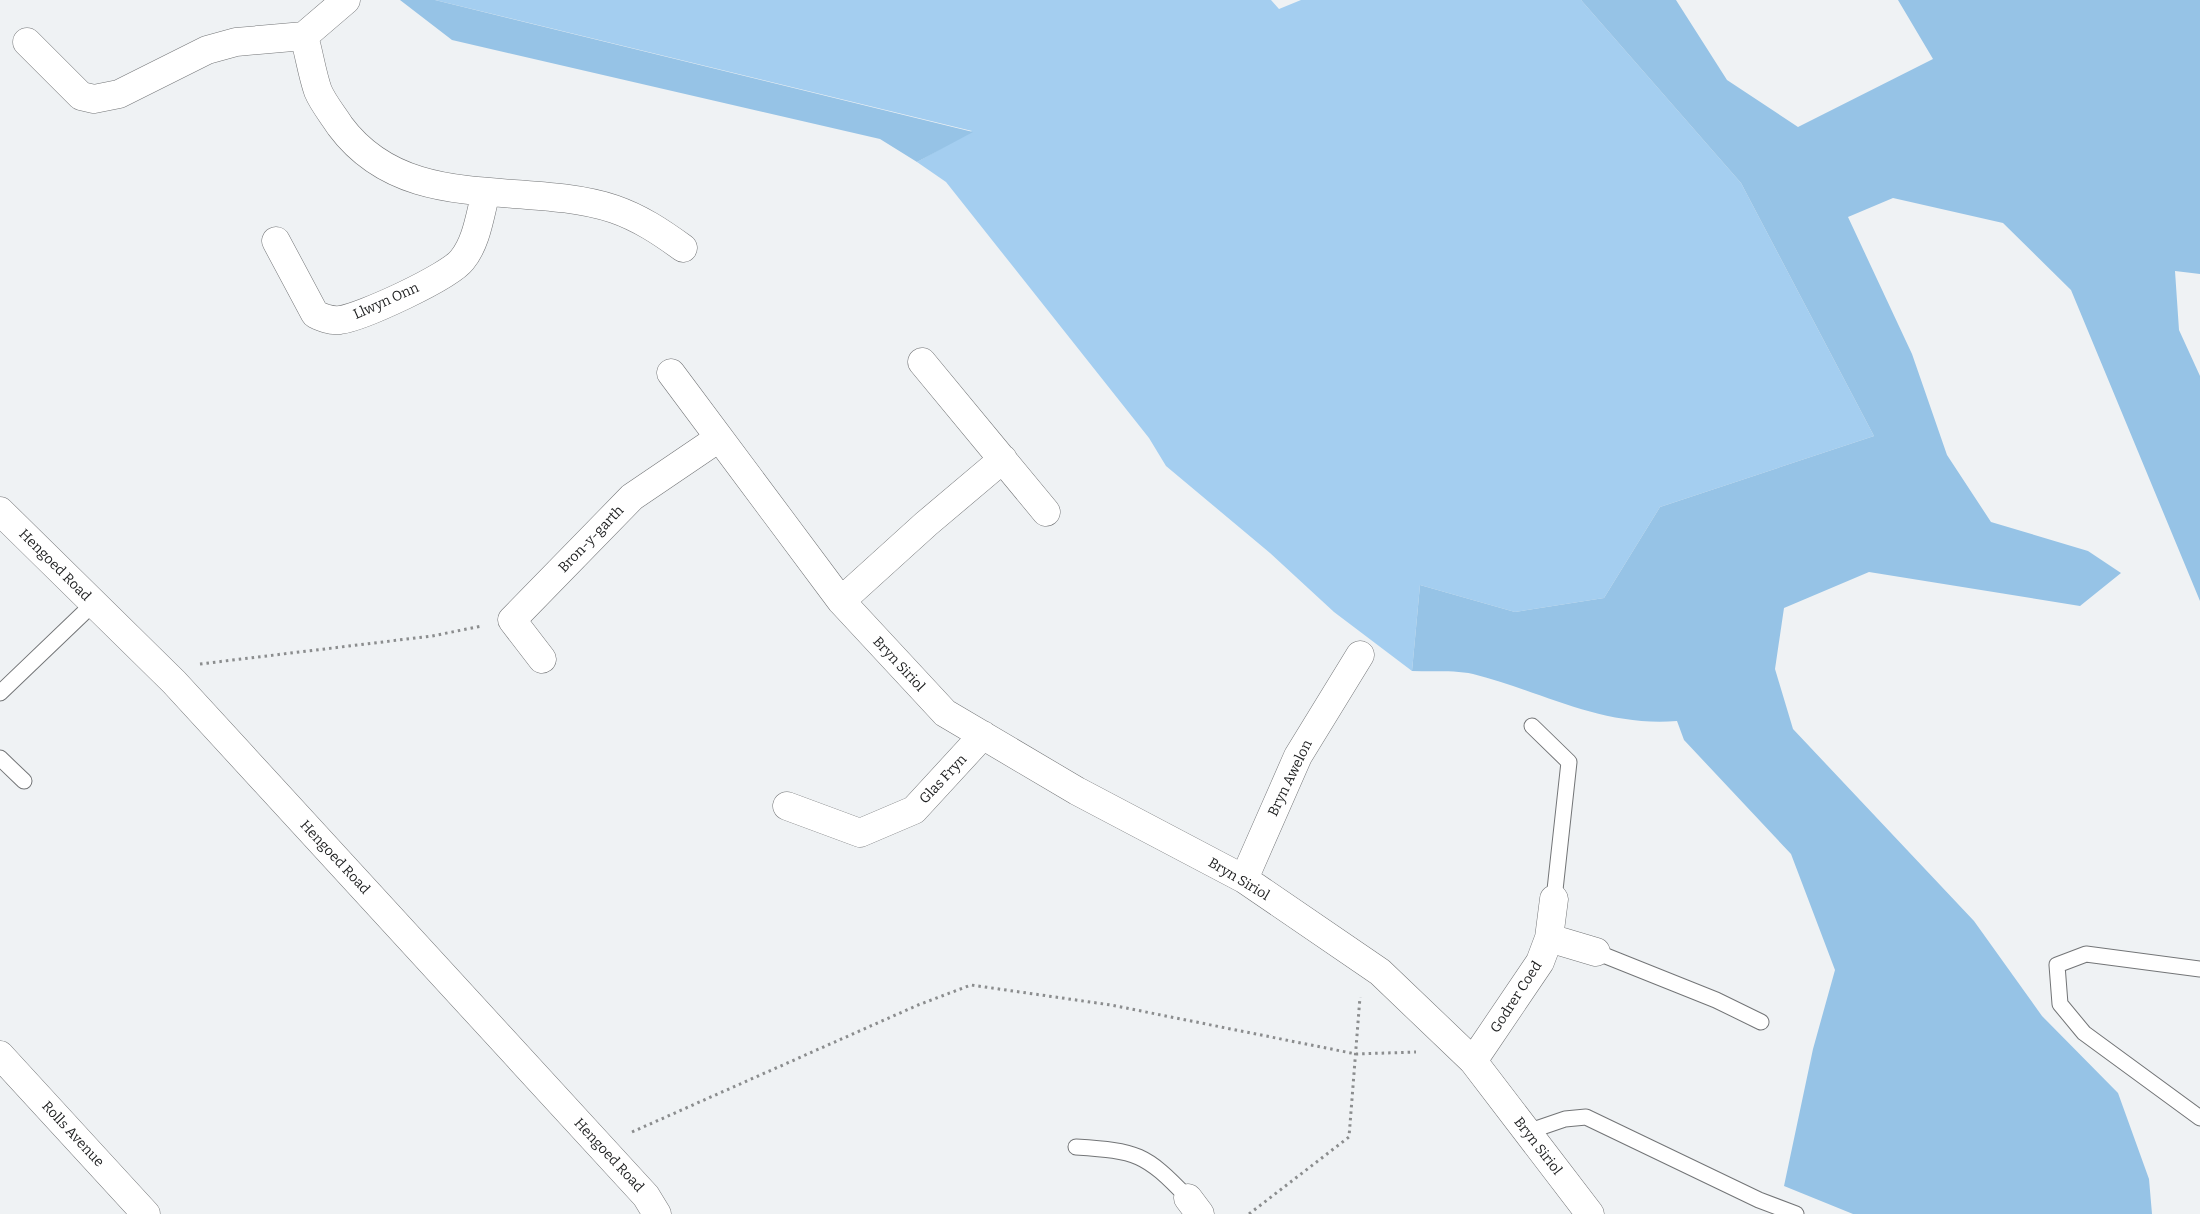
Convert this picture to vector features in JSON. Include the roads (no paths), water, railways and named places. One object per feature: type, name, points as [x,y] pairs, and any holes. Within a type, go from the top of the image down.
[{"type":"street","points":[[27,42],[80,96],[94,99],[119,94],[207,50],[236,42],[304,36],[346,0]]},
{"type":"street","points":[[304,36],[318,91],[340,126],[365,154],[389,169],[431,184],[582,202],[613,209],[646,222],[683,248]]},
{"type":"street","name":"Llwyn Onn","points":[[276,241],[315,314],[325,319],[340,320],[368,312],[448,272],[461,262],[470,249],[486,192]]},
{"type":"street","points":[[922,362],[1046,512]]},
{"type":"street","name":"Bryn Siriol","points":[[670,373],[841,601],[946,713],[1077,790],[1244,880],[1380,972],[1467,1056],[1590,1214]]},
{"type":"street","name":"Bron-y-garth","points":[[542,659],[512,620],[632,497],[719,438]]},
{"type":"street","points":[[841,601],[926,524],[1003,459]]},
{"type":"street","name":"Hengoed Road","points":[[0,511],[161,669],[646,1196],[657,1214]]},
{"type":"street","name":"Bryn Awelon","points":[[1244,880],[1298,756],[1360,655]]},
{"type":"street","name":"Glas Fryn","points":[[786,806],[860,833],[914,810],[983,735]]},
{"type":"street","name":"Godrer Coed","points":[[1467,1056],[1540,962],[1549,938],[1554,899]]},
{"type":"street","points":[[1549,938],[1596,952]]},
{"type":"street","name":"Rolls Avenue","points":[[0,1055],[146,1214]]},
{"type":"lane","points":[[0,693],[94,603]]},
{"type":"lane","points":[[1532,726],[1569,762],[1554,899]]},
{"type":"lane","points":[[0,758],[24,781]]},
{"type":"lane","points":[[1596,952],[1708,997],[1761,1022]]},
{"type":"lane","points":[[2200,969],[2086,954],[2056,966],[2060,1004],[2084,1033],[2200,1118]]},
{"type":"lane","points":[[1527,1132],[1565,1119],[1586,1117],[1759,1200],[1796,1214]]},
{"type":"lane","points":[[1076,1147],[1120,1150],[1143,1157],[1163,1172],[1194,1206]]}]
